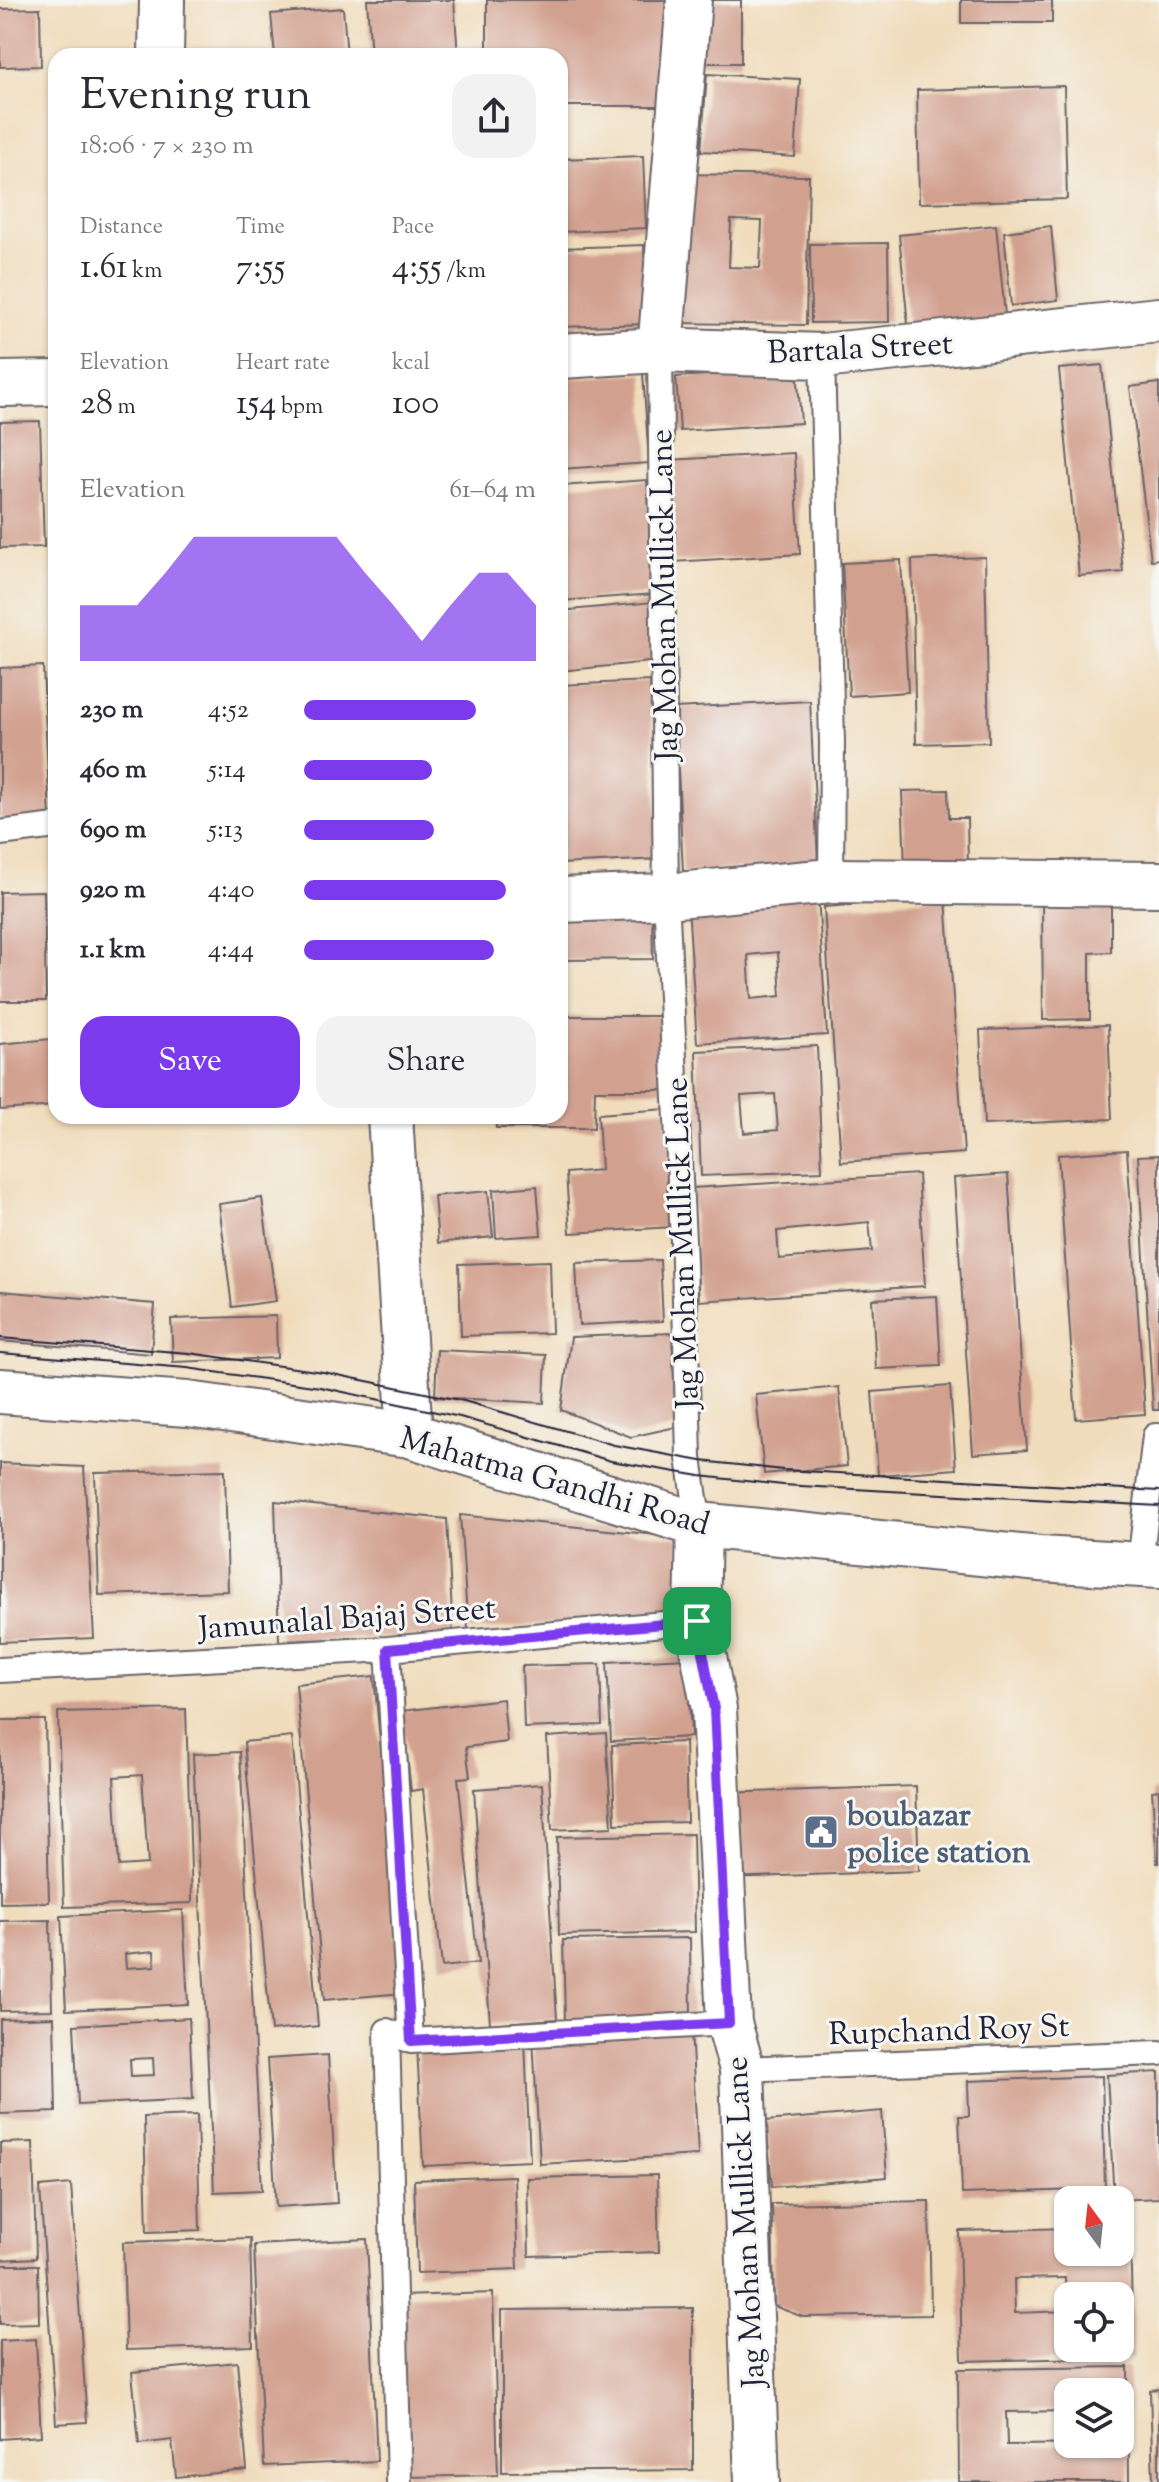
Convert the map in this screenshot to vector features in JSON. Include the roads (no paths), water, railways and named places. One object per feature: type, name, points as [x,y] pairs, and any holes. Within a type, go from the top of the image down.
[{"type":"street","points":[[161,48],[162,0]]},
{"type":"street","name":"Jag Mohan Mullick Lane","points":[[660,350],[689,0]]},
{"type":"street","name":"Bartala Street","points":[[568,356],[660,350],[822,356],[1159,320]]},
{"type":"street","points":[[0,384],[48,383]]},
{"type":"street","points":[[568,900],[666,896],[831,881],[1159,884]]},
{"type":"street","points":[[391,1124],[410,1435]]},
{"type":"street","name":"Mahatma Gandhi Road","points":[[0,1391],[188,1404],[410,1435],[699,1525],[1040,1559],[1150,1564]]},
{"type":"street","name":"Jag Mohan Mullick Lane","points":[[699,1525],[697,1621],[714,1709],[729,2023],[742,2069],[757,2482]]},
{"type":"lane","name":"Jag Mohan Mullick Lane","points":[[660,350],[666,896],[684,1261],[689,1458],[699,1525]]},
{"type":"lane","points":[[822,356],[832,742],[831,881]]},
{"type":"lane","points":[[0,833],[48,827]]},
{"type":"lane","points":[[1150,1564],[1155,1436],[1159,1436]]},
{"type":"lane","name":"Jamunalal Bajaj Street","points":[[0,1670],[388,1649],[697,1621]]},
{"type":"lane","points":[[388,1649],[411,2041]]},
{"type":"lane","points":[[399,2482],[387,2031],[411,2041],[729,2023]]},
{"type":"lane","name":"Rupchand Roy St","points":[[742,2069],[1159,2053]]},
{"type":"tram line","points":[[0,1338],[189,1353],[323,1372],[464,1401],[614,1445],[701,1461],[784,1470],[1159,1491]]},
{"type":"tram line","points":[[0,1353],[187,1368],[320,1387],[460,1417],[611,1461],[700,1476],[783,1485],[1159,1506]]},
{"type":"place","name":"boubazar police station","points":[[821,1832]]}]
